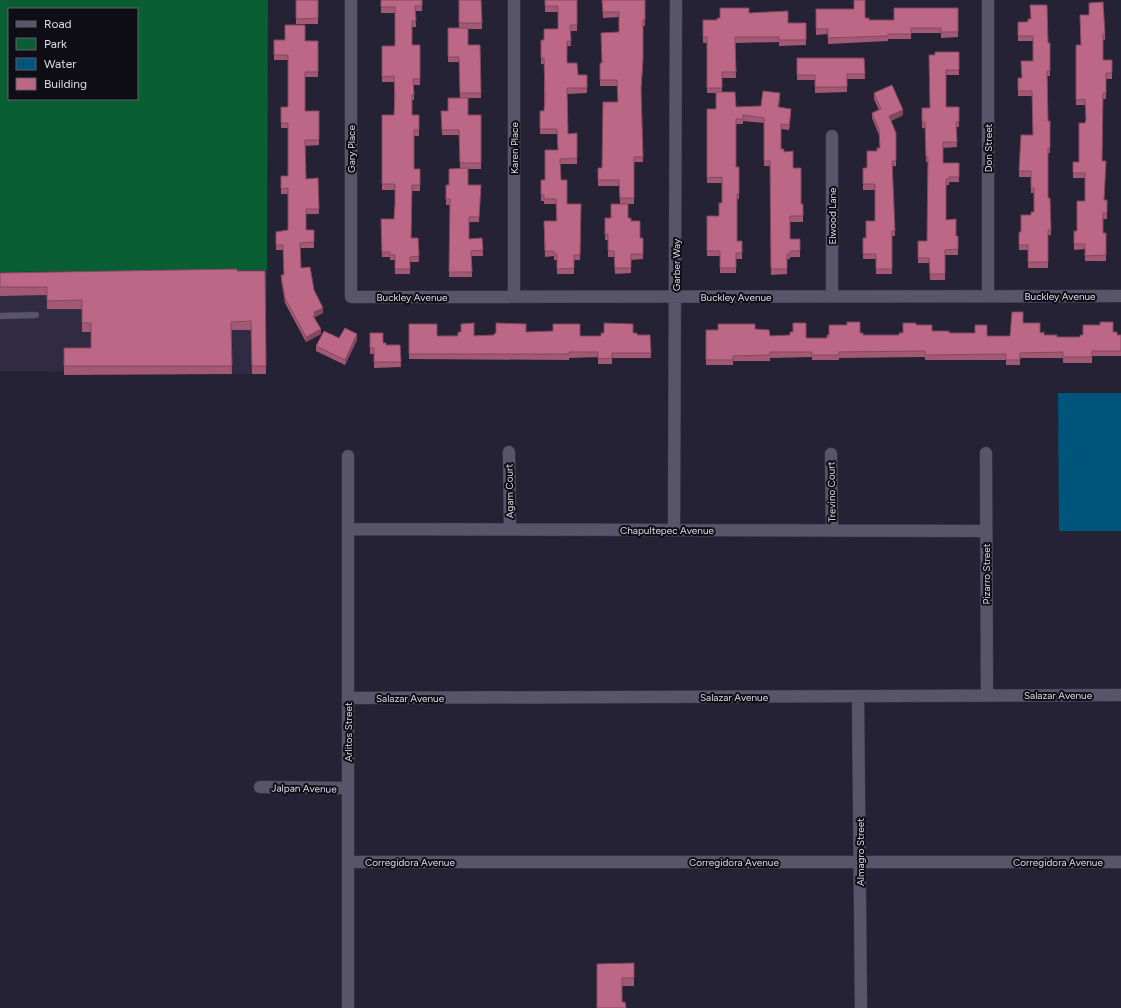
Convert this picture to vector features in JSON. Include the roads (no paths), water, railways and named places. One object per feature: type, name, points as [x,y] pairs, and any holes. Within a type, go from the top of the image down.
[{"type":"street","name":"Gary Place","points":[[351,0],[352,297]]},
{"type":"street","name":"Karen Place","points":[[514,0],[514,297]]},
{"type":"street","name":"Garber Way","points":[[674,530],[676,0]]},
{"type":"street","name":"Don Street","points":[[988,0],[988,296]]},
{"type":"street","name":"Elwood Lane","points":[[832,136],[832,296]]},
{"type":"street","name":"Buckley Avenue","points":[[352,297],[1121,296]]},
{"type":"street","name":"Agam Court","points":[[509,452],[510,529]]},
{"type":"street","name":"Pizarro Street","points":[[986,453],[987,696]]},
{"type":"street","name":"Trevino Court","points":[[831,454],[832,530]]},
{"type":"street","name":"Arlitos Street","points":[[348,456],[348,1008]]},
{"type":"street","name":"Chapultepec Avenue","points":[[348,529],[986,531]]},
{"type":"street","name":"Salazar Avenue","points":[[348,698],[1121,695]]},
{"type":"street","name":"Almagro Street","points":[[858,696],[861,1008]]},
{"type":"street","name":"Jalpan Avenue","points":[[260,788],[348,788]]},
{"type":"street","name":"Corregidora Avenue","points":[[348,862],[1121,862]]},
{"type":"lane","points":[[0,316],[36,315]]},
{"type":"water","points":[[1058,393],[1121,393],[1121,531],[1059,531]]}]
